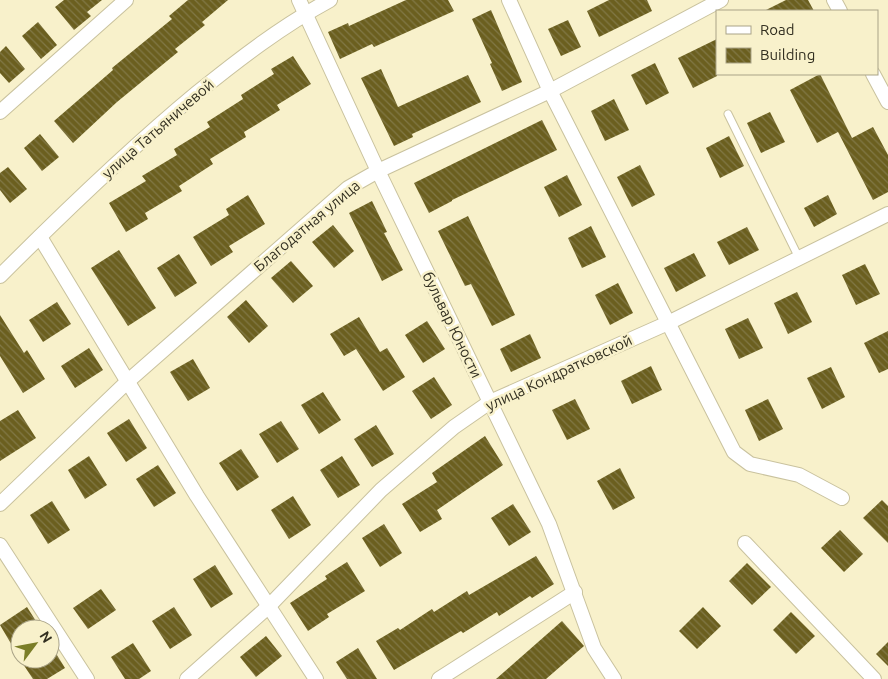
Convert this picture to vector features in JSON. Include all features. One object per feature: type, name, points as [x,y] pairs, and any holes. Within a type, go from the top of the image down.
[{"type":"street","points":[[0,112],[126,0]]},
{"type":"street","name":"бульвар Юности","points":[[299,0],[378,171],[549,524],[594,648],[614,679]]},
{"type":"street","name":"улица Татьяничевой","points":[[0,276],[148,134],[241,57],[305,13],[330,0]]},
{"type":"street","points":[[509,0],[550,91],[734,452],[750,464],[799,475],[842,498]]},
{"type":"street","name":"Благодатная улица","points":[[0,504],[127,382],[348,188],[378,171],[550,91],[721,0]]},
{"type":"street","points":[[874,75],[888,102]]},
{"type":"street","name":"улица Кондратковской","points":[[187,679],[269,606],[381,490],[454,427],[490,402],[668,323],[888,214]]},
{"type":"street","points":[[40,237],[198,496],[316,679]]},
{"type":"street","points":[[745,543],[874,679]]},
{"type":"street","points":[[0,545],[87,679]]},
{"type":"street","points":[[439,679],[575,592]]},
{"type":"lane","points":[[728,114],[799,258]]},
{"type":"building","points":[[64,0],[102,0],[87,12],[91,16],[74,30],[55,7]]},
{"type":"building","points":[[188,0],[228,0],[202,22],[205,25],[175,49],[178,52],[117,102],[73,143],[54,121],[113,70],[112,68],[172,19],[169,16]]},
{"type":"building","points":[[406,0],[448,0],[454,11],[374,47],[372,44],[340,59],[328,32],[348,23],[349,26]]},
{"type":"building","points":[[609,0],[647,0],[652,11],[599,37],[587,11]]},
{"type":"building","points":[[786,0],[808,0],[813,10],[766,10]]},
{"type":"building","points":[[491,10],[522,82],[502,91],[490,64],[492,63],[472,19]]},
{"type":"building","points":[[568,20],[581,47],[561,56],[548,29]]},
{"type":"building","points":[[38,22],[57,45],[41,59],[22,36]]},
{"type":"building","points":[[716,39],[717,76],[693,88],[678,58]]},
{"type":"building","points":[[6,46],[25,69],[9,83],[0,73],[0,52]]},
{"type":"building","points":[[293,56],[311,84],[277,105],[280,110],[244,132],[246,137],[210,159],[213,164],[179,186],[182,191],[145,213],[148,219],[126,232],[109,203],[146,181],[142,176],[177,155],[174,149],[210,127],[207,122],[243,99],[241,95],[274,74],[271,69]]},
{"type":"building","points":[[655,63],[669,93],[646,105],[631,75]]},
{"type":"building","points":[[381,69],[398,107],[468,75],[481,102],[412,134],[413,137],[394,146],[361,78]]},
{"type":"building","points":[[820,75],[852,138],[873,127],[888,155],[888,192],[873,200],[838,132],[817,143],[790,90]]},
{"type":"building","points":[[614,99],[629,130],[605,141],[591,111]]},
{"type":"building","points":[[770,112],[785,142],[761,153],[747,123]]},
{"type":"building","points":[[542,120],[557,150],[452,200],[429,213],[414,183]]},
{"type":"building","points":[[40,134],[59,157],[42,171],[24,148]]},
{"type":"building","points":[[729,136],[744,166],[720,178],[706,148]]},
{"type":"building","points":[[640,165],[655,195],[632,207],[617,177]]},
{"type":"building","points":[[8,167],[27,189],[10,203],[0,190],[0,173]]},
{"type":"building","points":[[567,175],[582,205],[559,217],[544,187]]},
{"type":"building","points":[[248,195],[265,224],[229,246],[233,252],[211,266],[193,237],[229,215],[226,209]]},
{"type":"building","points":[[828,195],[837,214],[814,227],[804,208]]},
{"type":"building","points":[[372,201],[387,232],[384,233],[403,270],[382,281],[349,213]]},
{"type":"building","points":[[468,216],[515,315],[492,326],[471,284],[465,286],[438,231]]},
{"type":"building","points":[[333,225],[354,251],[334,268],[312,242]]},
{"type":"building","points":[[591,226],[606,257],[582,268],[568,238]]},
{"type":"building","points":[[747,227],[759,250],[729,265],[717,242]]},
{"type":"building","points":[[119,250],[156,308],[128,326],[91,268]]},
{"type":"building","points":[[694,253],[706,276],[676,292],[664,268]]},
{"type":"building","points":[[179,254],[197,283],[175,297],[157,268]]},
{"type":"building","points":[[291,261],[313,286],[293,303],[271,278]]},
{"type":"building","points":[[865,264],[880,294],[856,305],[842,275]]},
{"type":"building","points":[[618,283],[633,313],[610,325],[595,295]]},
{"type":"building","points":[[797,292],[812,322],[788,334],[774,303]]},
{"type":"building","points":[[246,300],[268,326],[249,343],[227,317]]},
{"type":"building","points":[[57,302],[71,324],[43,342],[29,320]]},
{"type":"building","points":[[0,315],[24,353],[27,350],[45,379],[23,393],[0,356]]},
{"type":"building","points":[[359,317],[380,352],[387,348],[405,377],[383,391],[356,349],[344,356],[330,334]]},
{"type":"building","points":[[748,318],[763,348],[739,359],[725,329]]},
{"type":"building","points":[[427,321],[445,349],[423,363],[405,335]]},
{"type":"building","points":[[888,331],[888,369],[879,373],[864,343]]},
{"type":"building","points":[[530,334],[541,358],[511,372],[500,349]]},
{"type":"building","points":[[89,348],[103,370],[75,388],[61,366]]},
{"type":"building","points":[[193,359],[210,388],[188,401],[170,372]]},
{"type":"building","points":[[651,366],[662,390],[632,404],[621,381]]},
{"type":"building","points":[[831,367],[845,397],[822,409],[807,378]]},
{"type":"building","points":[[434,377],[452,405],[431,419],[412,391]]},
{"type":"building","points":[[323,392],[341,420],[319,434],[301,405]]},
{"type":"building","points":[[575,399],[590,429],[567,440],[552,410]]},
{"type":"building","points":[[768,399],[783,429],[759,441],[745,410]]},
{"type":"building","points":[[18,410],[36,438],[0,461],[0,421]]},
{"type":"building","points":[[129,419],[147,448],[126,462],[107,433]]},
{"type":"building","points":[[281,421],[299,449],[277,463],[259,434]]},
{"type":"building","points":[[376,425],[394,454],[372,467],[354,439]]},
{"type":"building","points":[[485,436],[503,465],[437,510],[442,519],[420,532],[402,504],[437,482],[432,473]]},
{"type":"building","points":[[241,449],[259,477],[237,491],[219,463]]},
{"type":"building","points":[[89,456],[107,485],[85,499],[68,470]]},
{"type":"building","points":[[342,456],[360,485],[338,498],[320,470]]},
{"type":"building","points":[[158,465],[176,493],[154,507],[136,479]]},
{"type":"building","points":[[620,468],[635,498],[613,510],[597,481]]},
{"type":"building","points":[[293,496],[311,525],[289,539],[271,510]]},
{"type":"building","points":[[882,500],[888,506],[888,543],[863,518]]},
{"type":"building","points":[[52,501],[70,530],[48,544],[30,515]]},
{"type":"building","points":[[513,504],[531,532],[509,546],[491,518]]},
{"type":"building","points":[[384,524],[402,553],[380,567],[362,538]]},
{"type":"building","points":[[840,530],[863,554],[844,572],[821,548]]},
{"type":"building","points":[[536,556],[554,584],[532,598],[530,596],[499,616],[497,612],[463,633],[461,631],[394,670],[376,641],[398,628],[400,630],[432,609],[434,612],[467,591],[469,595]]},
{"type":"building","points":[[347,562],[365,591],[327,614],[329,617],[308,631],[290,603],[327,579],[325,576]]},
{"type":"building","points":[[747,563],[771,587],[752,605],[729,581]]},
{"type":"building","points":[[215,565],[233,594],[211,608],[193,579]]},
{"type":"building","points":[[101,589],[116,610],[88,629],[73,608]]},
{"type":"building","points":[[27,607],[35,619],[10,619],[10,642],[0,625]]},
{"type":"building","points":[[174,607],[192,635],[170,649],[152,621]]},
{"type":"building","points":[[703,607],[721,626],[697,649],[679,631]]},
{"type":"building","points":[[791,612],[815,636],[796,654],[773,630]]},
{"type":"building","points":[[562,621],[584,646],[546,679],[496,679]]},
{"type":"building","points":[[266,636],[282,656],[256,677],[240,657]]},
{"type":"building","points":[[888,642],[888,666],[876,654]]},
{"type":"building","points":[[133,643],[151,671],[139,679],[125,679],[111,657]]},
{"type":"building","points":[[358,648],[377,679],[347,679],[336,662]]},
{"type":"building","points":[[60,660],[65,668],[47,679],[33,679],[26,669],[60,669]]}]
